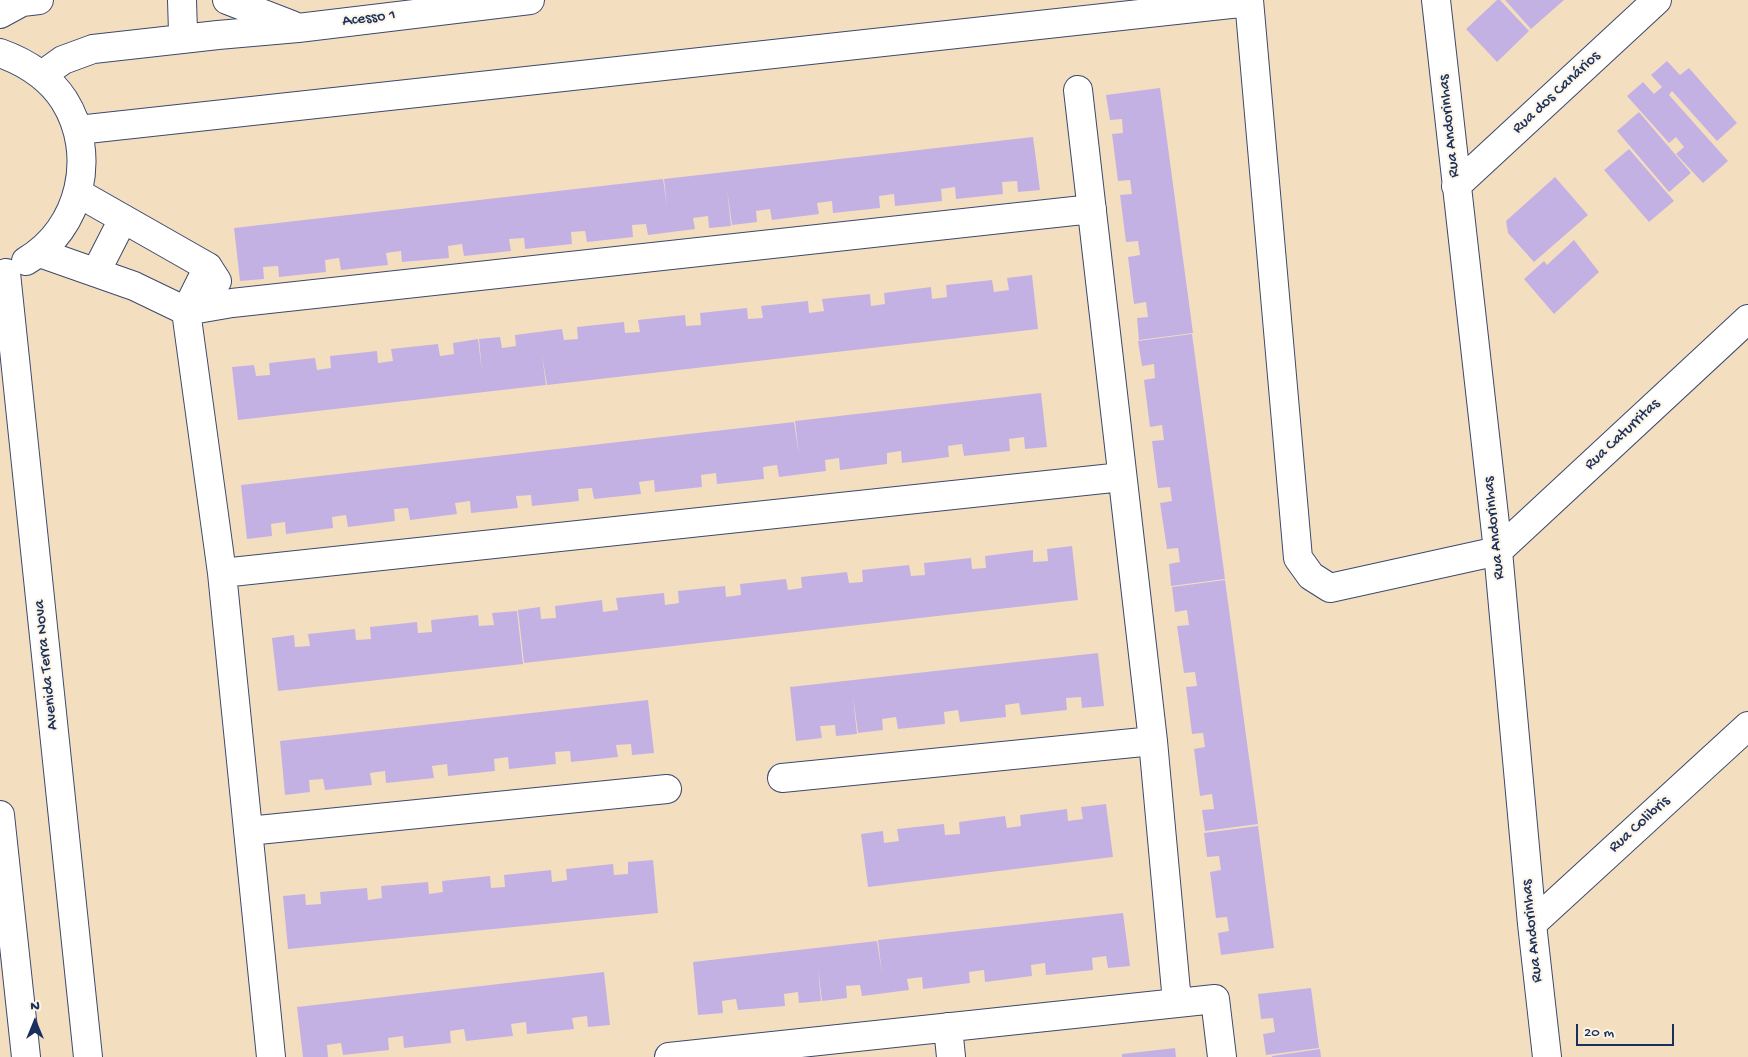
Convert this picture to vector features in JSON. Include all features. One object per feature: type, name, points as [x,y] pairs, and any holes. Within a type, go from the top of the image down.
[{"type":"street","points":[[0,14],[22,2],[39,0]]},
{"type":"street","points":[[182,0],[183,32],[185,38]]},
{"type":"street","name":"Acesso 1","points":[[227,0],[298,28]]},
{"type":"street","name":"Acesso 1","points":[[42,75],[63,60],[93,49],[185,38],[298,28],[530,0]]},
{"type":"street","name":"Rua Andorinhas","points":[[1436,0],[1498,551],[1532,924],[1547,1057]]},
{"type":"street","name":"Rua dos Canários","points":[[1456,186],[1657,0]]},
{"type":"street","points":[[78,130],[1249,1],[1298,558],[1311,576],[1330,588],[1498,551]]},
{"type":"street","points":[[0,53],[18,60],[42,75],[63,100],[78,130],[82,161],[78,193],[64,226],[40,253],[3,273]]},
{"type":"street","points":[[1078,90],[1153,741],[1177,1002]]},
{"type":"street","points":[[78,193],[208,267],[232,303]]},
{"type":"street","points":[[40,253],[134,286],[186,311],[232,303],[1092,209]]},
{"type":"street","points":[[96,272],[123,219]]},
{"type":"street","points":[[208,267],[186,311],[222,573],[271,1057]]},
{"type":"street","name":"Avenida Terra Nova","points":[[3,273],[88,1057]]},
{"type":"street","name":"Rua Caturritas","points":[[1498,551],[1748,319]]},
{"type":"street","points":[[222,573],[1122,477]]},
{"type":"street","name":"Rua Colibris","points":[[1532,924],[1748,726]]},
{"type":"street","points":[[782,778],[1153,741]]},
{"type":"street","points":[[248,831],[667,789]]},
{"type":"street","points":[[0,815],[26,1057]]},
{"type":"street","points":[[669,1057],[1215,999],[1222,1057]]},
{"type":"street","points":[[948,1027],[952,1057]]},
{"type":"building","points":[[1497,0],[1500,0],[1529,31],[1497,62],[1466,29]]},
{"type":"building","points":[[1505,0],[1564,0],[1531,29]]},
{"type":"building","points":[[1667,61],[1680,75],[1689,68],[1737,123],[1717,141],[1672,91],[1669,95],[1728,161],[1703,183],[1676,154],[1684,147],[1676,137],[1669,143],[1627,96],[1643,82],[1654,94],[1662,87],[1651,75]]},
{"type":"building","points":[[1160,88],[1193,333],[1139,340],[1137,318],[1148,317],[1146,302],[1134,304],[1128,257],[1140,255],[1138,241],[1126,242],[1120,195],[1132,194],[1130,180],[1118,181],[1112,134],[1123,133],[1122,119],[1110,120],[1106,95]]},
{"type":"building","points":[[1639,112],[1691,173],[1669,192],[1617,131]]},
{"type":"building","points":[[1033,137],[1040,190],[1018,192],[1017,181],[1002,182],[1003,194],[956,199],[955,187],[941,189],[942,201],[895,206],[894,194],[879,196],[880,208],[833,213],[832,201],[817,203],[819,214],[772,220],[770,209],[756,211],[757,222],[732,225],[727,189],[731,226],[709,228],[708,216],[693,218],[695,229],[648,235],[646,224],[632,225],[633,237],[587,242],[585,231],[571,232],[572,244],[525,249],[524,238],[509,239],[511,251],[464,256],[462,244],[448,246],[449,258],[402,262],[401,251],[386,253],[388,265],[341,270],[339,258],[325,260],[326,272],[279,277],[278,266],[263,267],[264,279],[240,281],[234,228],[663,179],[667,206],[664,179]]},
{"type":"building","points":[[1629,149],[1674,201],[1649,222],[1604,170]]},
{"type":"building","points":[[1555,177],[1588,215],[1534,262],[1508,233],[1506,221]]},
{"type":"building","points":[[1574,240],[1599,272],[1554,314],[1524,279],[1544,261],[1547,265]]},
{"type":"building","points":[[1032,275],[1038,329],[547,385],[542,355],[546,385],[238,420],[232,367],[254,365],[256,376],[270,375],[269,363],[315,358],[317,370],[331,368],[330,356],[377,351],[378,363],[393,361],[391,349],[438,344],[440,356],[454,354],[453,343],[478,339],[482,372],[479,339],[500,337],[502,348],[516,346],[515,335],[562,329],[564,340],[578,339],[577,327],[624,322],[625,333],[640,332],[638,320],[685,315],[686,326],[701,325],[700,313],[747,308],[748,319],[763,318],[761,306],[808,301],[809,313],[824,311],[822,299],[870,294],[871,306],[885,304],[884,293],[931,287],[932,299],[947,297],[946,285],[992,280],[994,292],[1009,290],[1007,278]]},
{"type":"building","points":[[1192,334],[1225,579],[1171,586],[1169,564],[1180,562],[1178,548],[1167,549],[1160,503],[1172,501],[1170,487],[1158,488],[1152,441],[1164,440],[1162,425],[1150,427],[1144,380],[1155,378],[1154,364],[1142,366],[1138,341]]},
{"type":"building","points":[[1041,393],[1047,447],[1025,449],[1024,437],[1009,439],[1010,451],[964,456],[962,444],[948,446],[949,457],[902,463],[901,451],[887,453],[887,464],[840,470],[839,458],[825,460],[826,471],[779,477],[777,465],[763,467],[764,479],[717,484],[716,473],[701,475],[702,487],[655,492],[654,480],[639,482],[641,494],[594,499],[592,488],[578,489],[579,501],[532,506],[531,495],[516,496],[518,508],[471,513],[470,501],[455,503],[457,514],[410,520],[408,508],[394,509],[395,521],[348,527],[346,515],[332,517],[333,528],[286,534],[285,522],[271,524],[272,536],[247,539],[241,485],[794,422],[799,455],[795,421]]},
{"type":"building","points":[[1072,546],[1078,600],[524,663],[518,610],[540,607],[541,619],[556,618],[555,606],[602,600],[603,612],[618,610],[616,598],[664,593],[665,605],[679,603],[678,591],[725,586],[726,597],[741,595],[740,584],[786,579],[788,590],[802,588],[801,577],[847,572],[849,583],[863,582],[862,570],[909,565],[911,576],[925,575],[924,563],[971,558],[972,569],[986,568],[985,556],[1033,550],[1033,562],[1048,561],[1047,549]]},
{"type":"building","points":[[1225,580],[1258,824],[1205,831],[1202,810],[1214,809],[1212,794],[1200,796],[1194,749],[1205,747],[1203,733],[1192,734],[1186,687],[1197,686],[1195,672],[1184,673],[1177,626],[1189,625],[1187,610],[1175,612],[1172,587]]},
{"type":"building","points":[[517,611],[523,664],[278,691],[272,638],[294,635],[295,647],[310,646],[308,634],[355,629],[356,640],[371,639],[370,627],[417,622],[418,633],[432,632],[431,620],[478,615],[479,626],[494,625],[492,613]]},
{"type":"building","points":[[1098,653],[1104,706],[1082,708],[1081,697],[1066,698],[1067,710],[1021,715],[1019,703],[1005,705],[1006,717],[960,722],[958,710],[944,712],[945,724],[898,729],[896,717],[882,719],[883,730],[858,733],[853,696],[857,734],[836,736],[835,725],[820,726],[822,738],[796,741],[790,687]]},
{"type":"building","points":[[648,700],[654,753],[632,755],[631,744],[616,745],[618,757],[571,762],[570,751],[555,752],[556,764],[509,769],[508,757],[494,759],[495,771],[448,776],[447,764],[432,766],[434,778],[386,783],[385,771],[370,773],[372,785],[325,790],[323,779],[309,780],[310,792],[285,795],[280,741]]},
{"type":"building","points":[[1106,804],[1113,857],[868,887],[861,834],[883,831],[884,843],[899,841],[897,829],[944,824],[945,835],[960,834],[959,822],[1005,816],[1007,828],[1021,826],[1020,815],[1067,809],[1068,821],[1083,819],[1081,807]]},
{"type":"building","points":[[1258,826],[1274,948],[1221,955],[1218,933],[1229,931],[1227,917],[1216,918],[1210,872],[1221,870],[1219,856],[1207,857],[1204,833]]},
{"type":"building","points":[[653,860],[658,913],[288,949],[283,896],[305,894],[306,905],[321,904],[320,892],[367,888],[368,900],[382,898],[381,886],[428,882],[429,894],[443,892],[442,881],[490,876],[491,888],[505,887],[504,875],[551,870],[552,882],[567,880],[566,869],[613,864],[614,875],[628,874],[628,862]]},
{"type":"building","points":[[1123,913],[1130,966],[1108,968],[1106,956],[1092,958],[1093,970],[1046,975],[1045,963],[1031,965],[1032,976],[985,982],[984,970],[969,972],[970,983],[923,989],[922,977],[907,979],[909,990],[862,996],[860,985],[846,986],[847,998],[822,1001],[818,968],[821,1001],[799,1003],[798,992],[784,994],[785,1006],[738,1010],[736,999],[722,1001],[723,1013],[698,1015],[693,962],[877,941],[882,974],[878,940]]},
{"type":"building","points":[[604,972],[610,1025],[588,1027],[587,1016],[572,1018],[574,1029],[527,1034],[526,1022],[511,1024],[513,1036],[466,1041],[464,1029],[450,1031],[451,1043],[404,1048],[403,1036],[388,1038],[389,1050],[343,1055],[341,1043],[327,1045],[328,1057],[303,1057],[297,1007]]},
{"type":"building","points":[[1311,988],[1319,1048],[1266,1055],[1263,1034],[1275,1032],[1273,1018],[1261,1019],[1258,994]]},
{"type":"building","points":[[1175,1048],[1176,1057],[1122,1057],[1122,1054]]},
{"type":"building","points":[[1320,1049],[1321,1057],[1272,1057],[1272,1056]]}]
